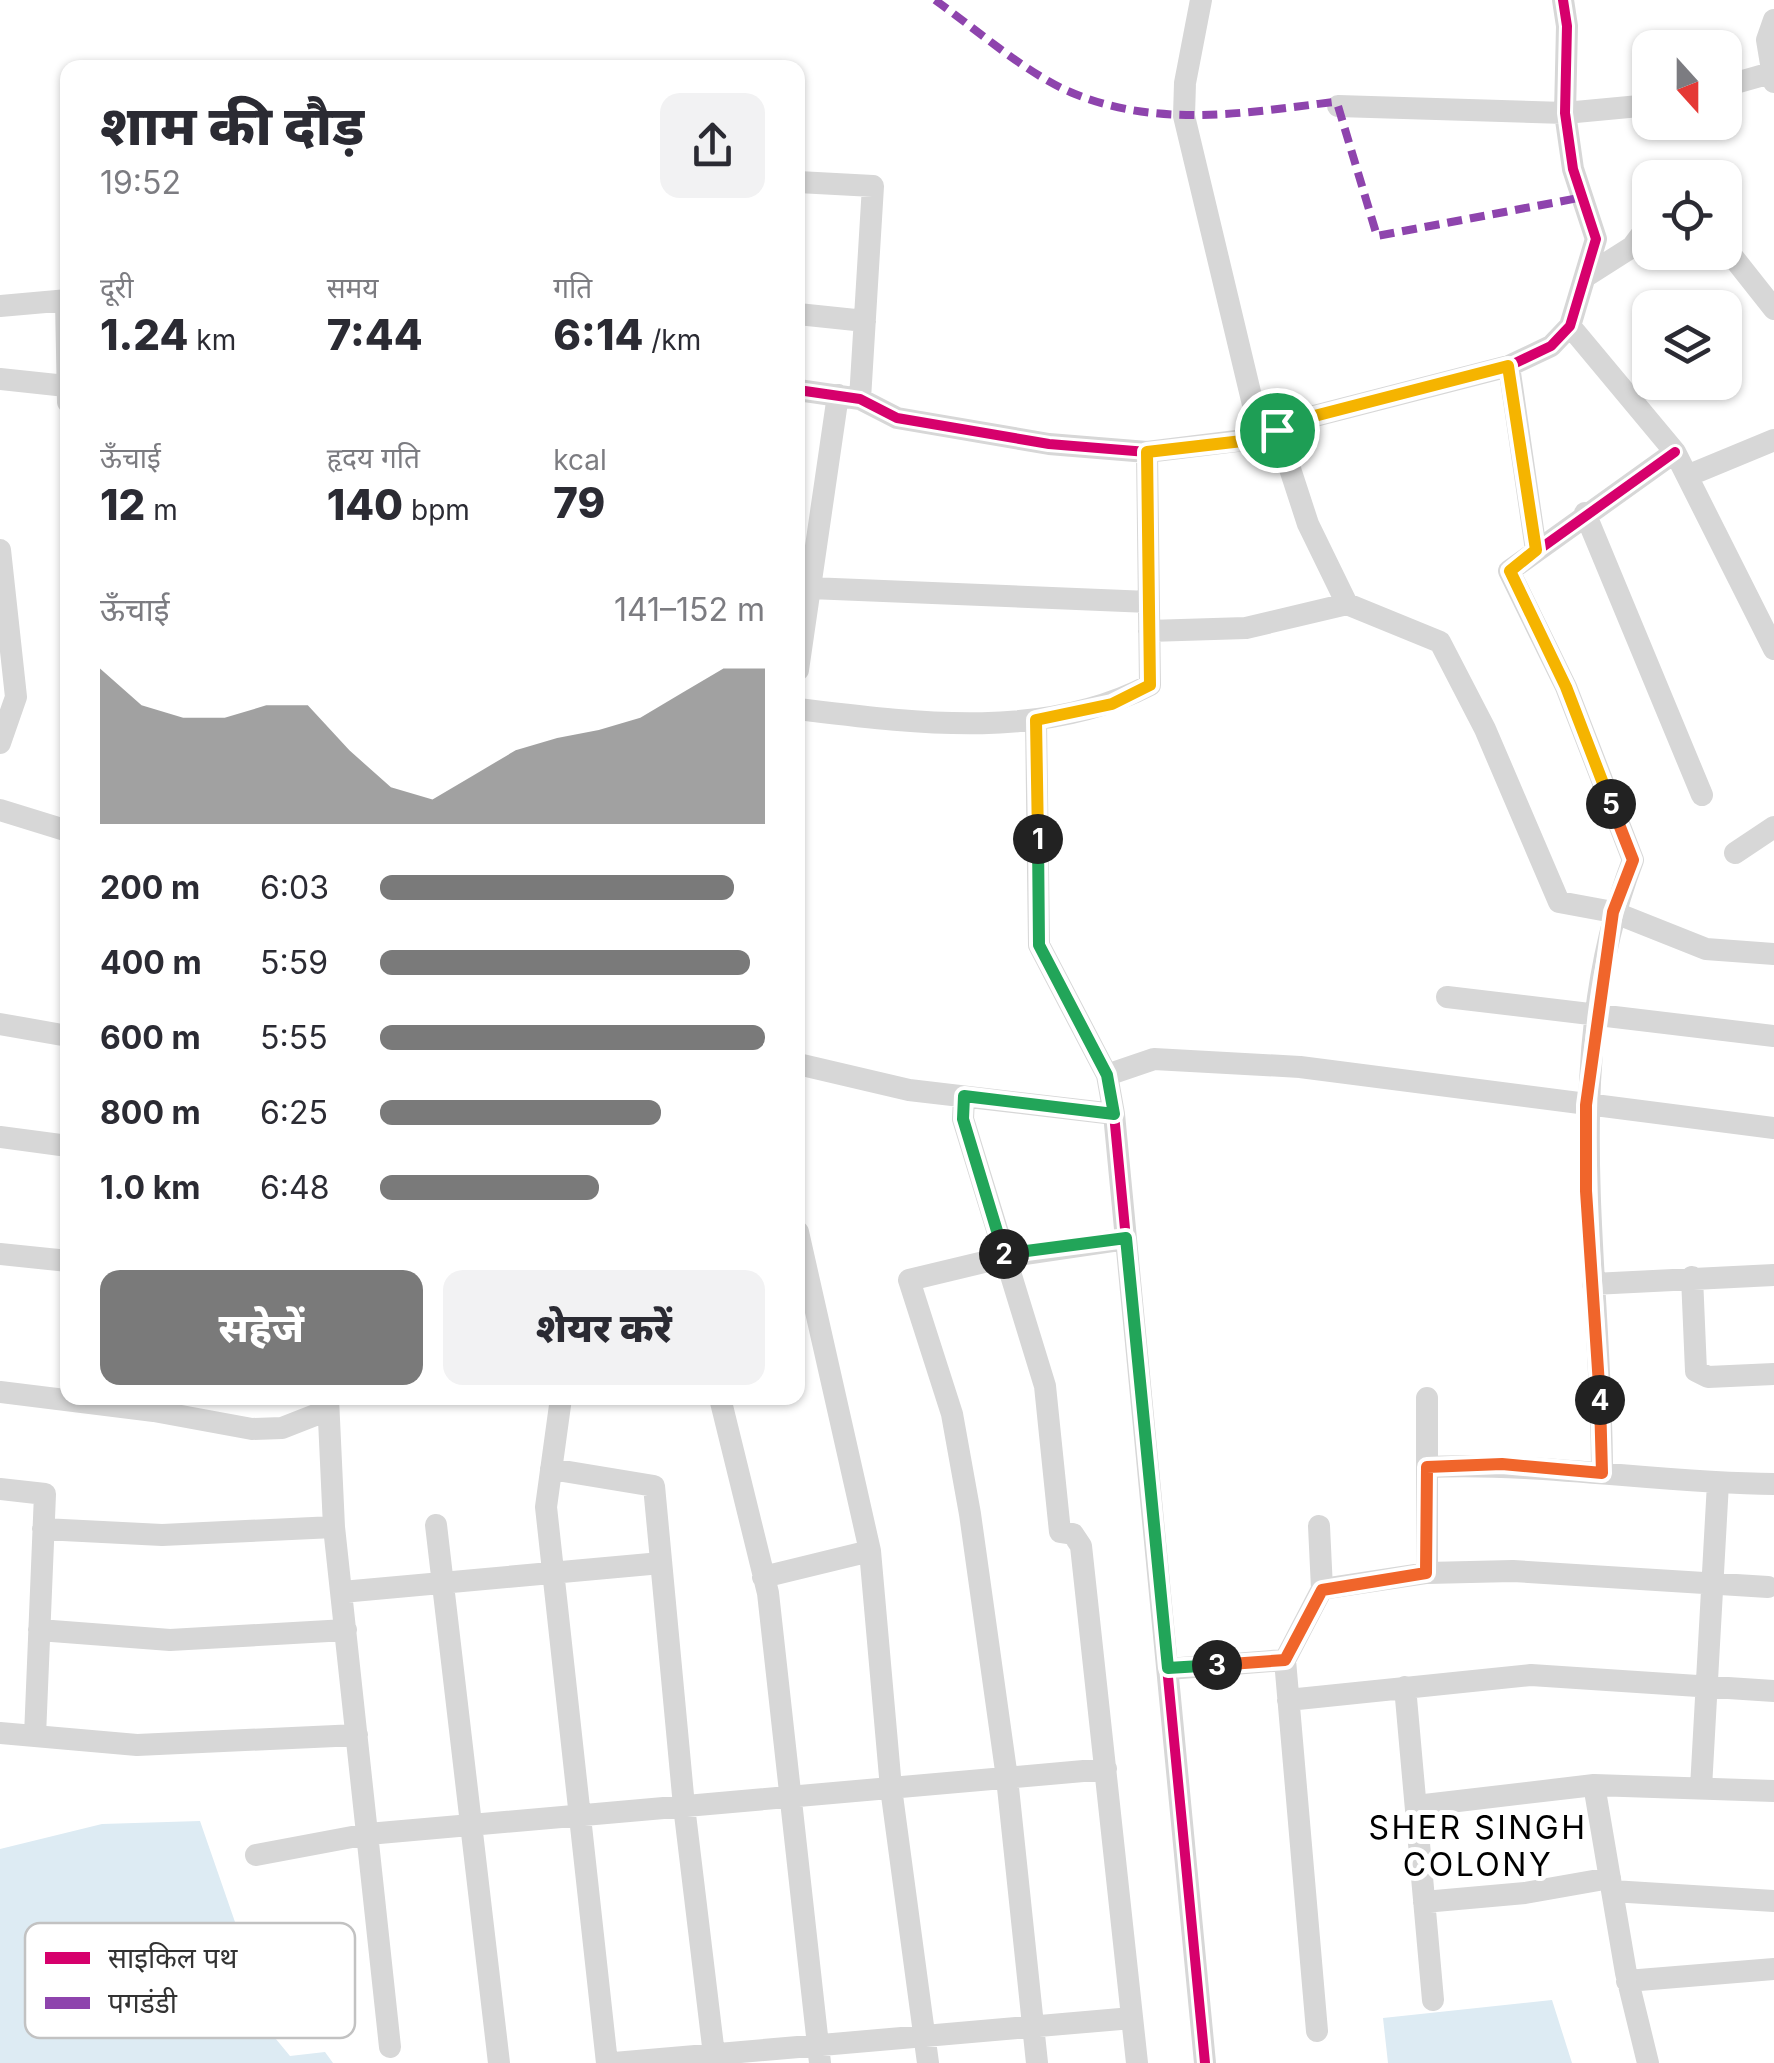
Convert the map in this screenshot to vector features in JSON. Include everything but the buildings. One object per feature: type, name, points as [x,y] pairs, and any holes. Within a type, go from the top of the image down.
[{"type":"street","points":[[1200,0],[1185,83],[1184,116],[1269,434],[1348,604]]},
{"type":"street","points":[[805,391],[849,397],[897,418],[1049,444],[1147,452],[1269,434],[1295,421],[1508,366],[1550,346],[1570,326],[1596,239],[1573,169],[1565,113],[1567,26],[1563,0]]},
{"type":"street","points":[[1742,82],[1773,76],[1767,40],[1774,20]]},
{"type":"street","points":[[1338,106],[1565,113],[1632,106]]},
{"type":"street","points":[[805,182],[872,186],[864,321],[849,397],[808,532],[810,588],[805,609]]},
{"type":"street","points":[[1588,275],[1632,247]]},
{"type":"street","points":[[1742,269],[1774,309]]},
{"type":"street","points":[[0,306],[60,302]]},
{"type":"street","points":[[805,315],[864,321]]},
{"type":"street","points":[[1570,326],[1675,452],[1774,649]]},
{"type":"street","points":[[1508,366],[1536,550]]},
{"type":"street","points":[[0,379],[60,392]]},
{"type":"street","points":[[1687,476],[1774,440]]},
{"type":"street","points":[[805,710],[914,724],[1036,720],[1112,704],[1150,685],[1147,452]]},
{"type":"street","points":[[1602,1473],[1586,1105],[1613,912],[1633,860],[1566,687],[1510,571],[1585,513],[1675,452]]},
{"type":"street","points":[[1585,513],[1702,795]]},
{"type":"street","points":[[0,550],[4,633],[16,697],[0,743]]},
{"type":"street","points":[[810,588],[1149,602]]},
{"type":"street","points":[[1149,631],[1246,628],[1348,604],[1440,642],[1485,729],[1555,896],[1569,906],[1613,912],[1706,948],[1774,954]]},
{"type":"street","points":[[1036,720],[1039,945],[1107,1075],[1114,1114],[1205,2063]]},
{"type":"street","points":[[0,810],[60,829]]},
{"type":"street","points":[[1735,853],[1774,827]]},
{"type":"street","points":[[1447,996],[1598,1018],[1774,1036]]},
{"type":"street","points":[[0,1024],[60,1035]]},
{"type":"street","points":[[1107,1075],[1154,1060],[1186,1058],[1300,1067],[1774,1128]]},
{"type":"street","points":[[805,1066],[908,1090],[1114,1114]]},
{"type":"street","points":[[964,1096],[963,1119],[1045,1386],[1060,1532],[1074,1534],[1082,1546],[1137,2063]]},
{"type":"street","points":[[0,1137],[60,1145]]},
{"type":"street","points":[[1036,2063],[1007,1778],[952,1414],[909,1280],[1005,1257],[1126,1238]]},
{"type":"street","points":[[0,1254],[60,1261]]},
{"type":"street","points":[[805,1263],[870,1551],[891,1788],[928,2063]]},
{"type":"street","points":[[1593,1284],[1774,1275]]},
{"type":"street","points":[[1692,1277],[1696,1371],[1708,1377],[1774,1374]]},
{"type":"street","points":[[0,1392],[60,1397]]},
{"type":"street","points":[[1426,1573],[1427,1398]]},
{"type":"street","points":[[159,1405],[252,1430],[282,1428],[326,1405]]},
{"type":"street","points":[[328,1405],[334,1526],[390,2047]]},
{"type":"street","points":[[560,1405],[546,1506],[579,1815],[611,2063],[819,2054],[926,2036],[1132,2018]]},
{"type":"street","points":[[722,1405],[763,1577],[819,2054]]},
{"type":"street","points":[[1427,1467],[1502,1464],[1718,1483],[1774,1484]]},
{"type":"street","points":[[551,1469],[654,1486],[684,1806],[715,2059]]},
{"type":"street","points":[[1702,1788],[1718,1483]]},
{"type":"street","points":[[0,1489],[45,1494],[35,1736]]},
{"type":"street","points":[[43,1528],[162,1535],[334,1526]]},
{"type":"street","points":[[436,1526],[499,2063]]},
{"type":"street","points":[[1317,2030],[1285,1660],[1322,1590],[1318,1526]]},
{"type":"street","points":[[763,1577],[870,1551]]},
{"type":"street","points":[[342,1592],[661,1563]]},
{"type":"street","points":[[1322,1590],[1426,1573],[1513,1571],[1768,1587]]},
{"type":"street","points":[[39,1630],[170,1640],[346,1630]]},
{"type":"street","points":[[1168,1668],[1285,1660]]},
{"type":"street","points":[[1288,1700],[1531,1676],[1774,1691]]},
{"type":"street","points":[[1405,1686],[1433,2000]]},
{"type":"street","points":[[0,1733],[137,1746],[357,1735]]},
{"type":"street","points":[[256,1856],[368,1834],[1106,1770]]},
{"type":"street","points":[[1416,1806],[1594,1785],[1774,1791]]},
{"type":"street","points":[[1594,1785],[1627,1980],[1648,2063]]},
{"type":"street","points":[[1424,1902],[1611,1884],[1774,1901]]},
{"type":"street","points":[[1627,1980],[1774,1969]]},
{"type":"shaded area","points":[[200,1821],[235,1923],[25,1923],[25,2038],[275,2038],[290,2056],[325,2052],[333,2063],[0,2063],[0,1849],[102,1824]]},
{"type":"shaded area","points":[[1552,2000],[1572,2063],[1388,2063],[1383,2018]]},
{"type":"marked path","points":[[935,0],[1039,76],[1107,105],[1203,115],[1333,102],[1338,106],[1377,236],[1584,197]]},
{"type":"cycle path","points":[[805,391],[860,399],[897,418],[1049,444],[1147,452],[1261,438],[1295,421],[1509,366],[1551,346],[1570,326],[1596,239],[1573,169],[1565,113],[1567,26],[1563,0]]},
{"type":"cycle path","points":[[1602,1473],[1589,1164],[1590,1087],[1596,1010],[1610,935],[1633,860],[1566,687],[1509,571],[1675,452]]},
{"type":"cycle path","points":[[1036,720],[1039,945],[1107,1075],[1114,1114],[1205,2063]]},
{"type":"district","name":"SHER SINGH COLONY","points":[[1478,1846]]},
{"type":"route","points":[[1508,366],[1536,550],[1510,571],[1566,687],[1633,860],[1613,912],[1586,1105],[1586,1191],[1602,1473],[1502,1464],[1427,1467],[1426,1573],[1322,1590],[1285,1660],[1168,1668],[1126,1238],[1005,1257],[963,1119],[964,1096],[1114,1114],[1107,1075],[1039,945],[1036,720],[1112,704],[1150,685],[1147,452],[1251,440],[1277,430],[1295,421],[1508,366]]}]
